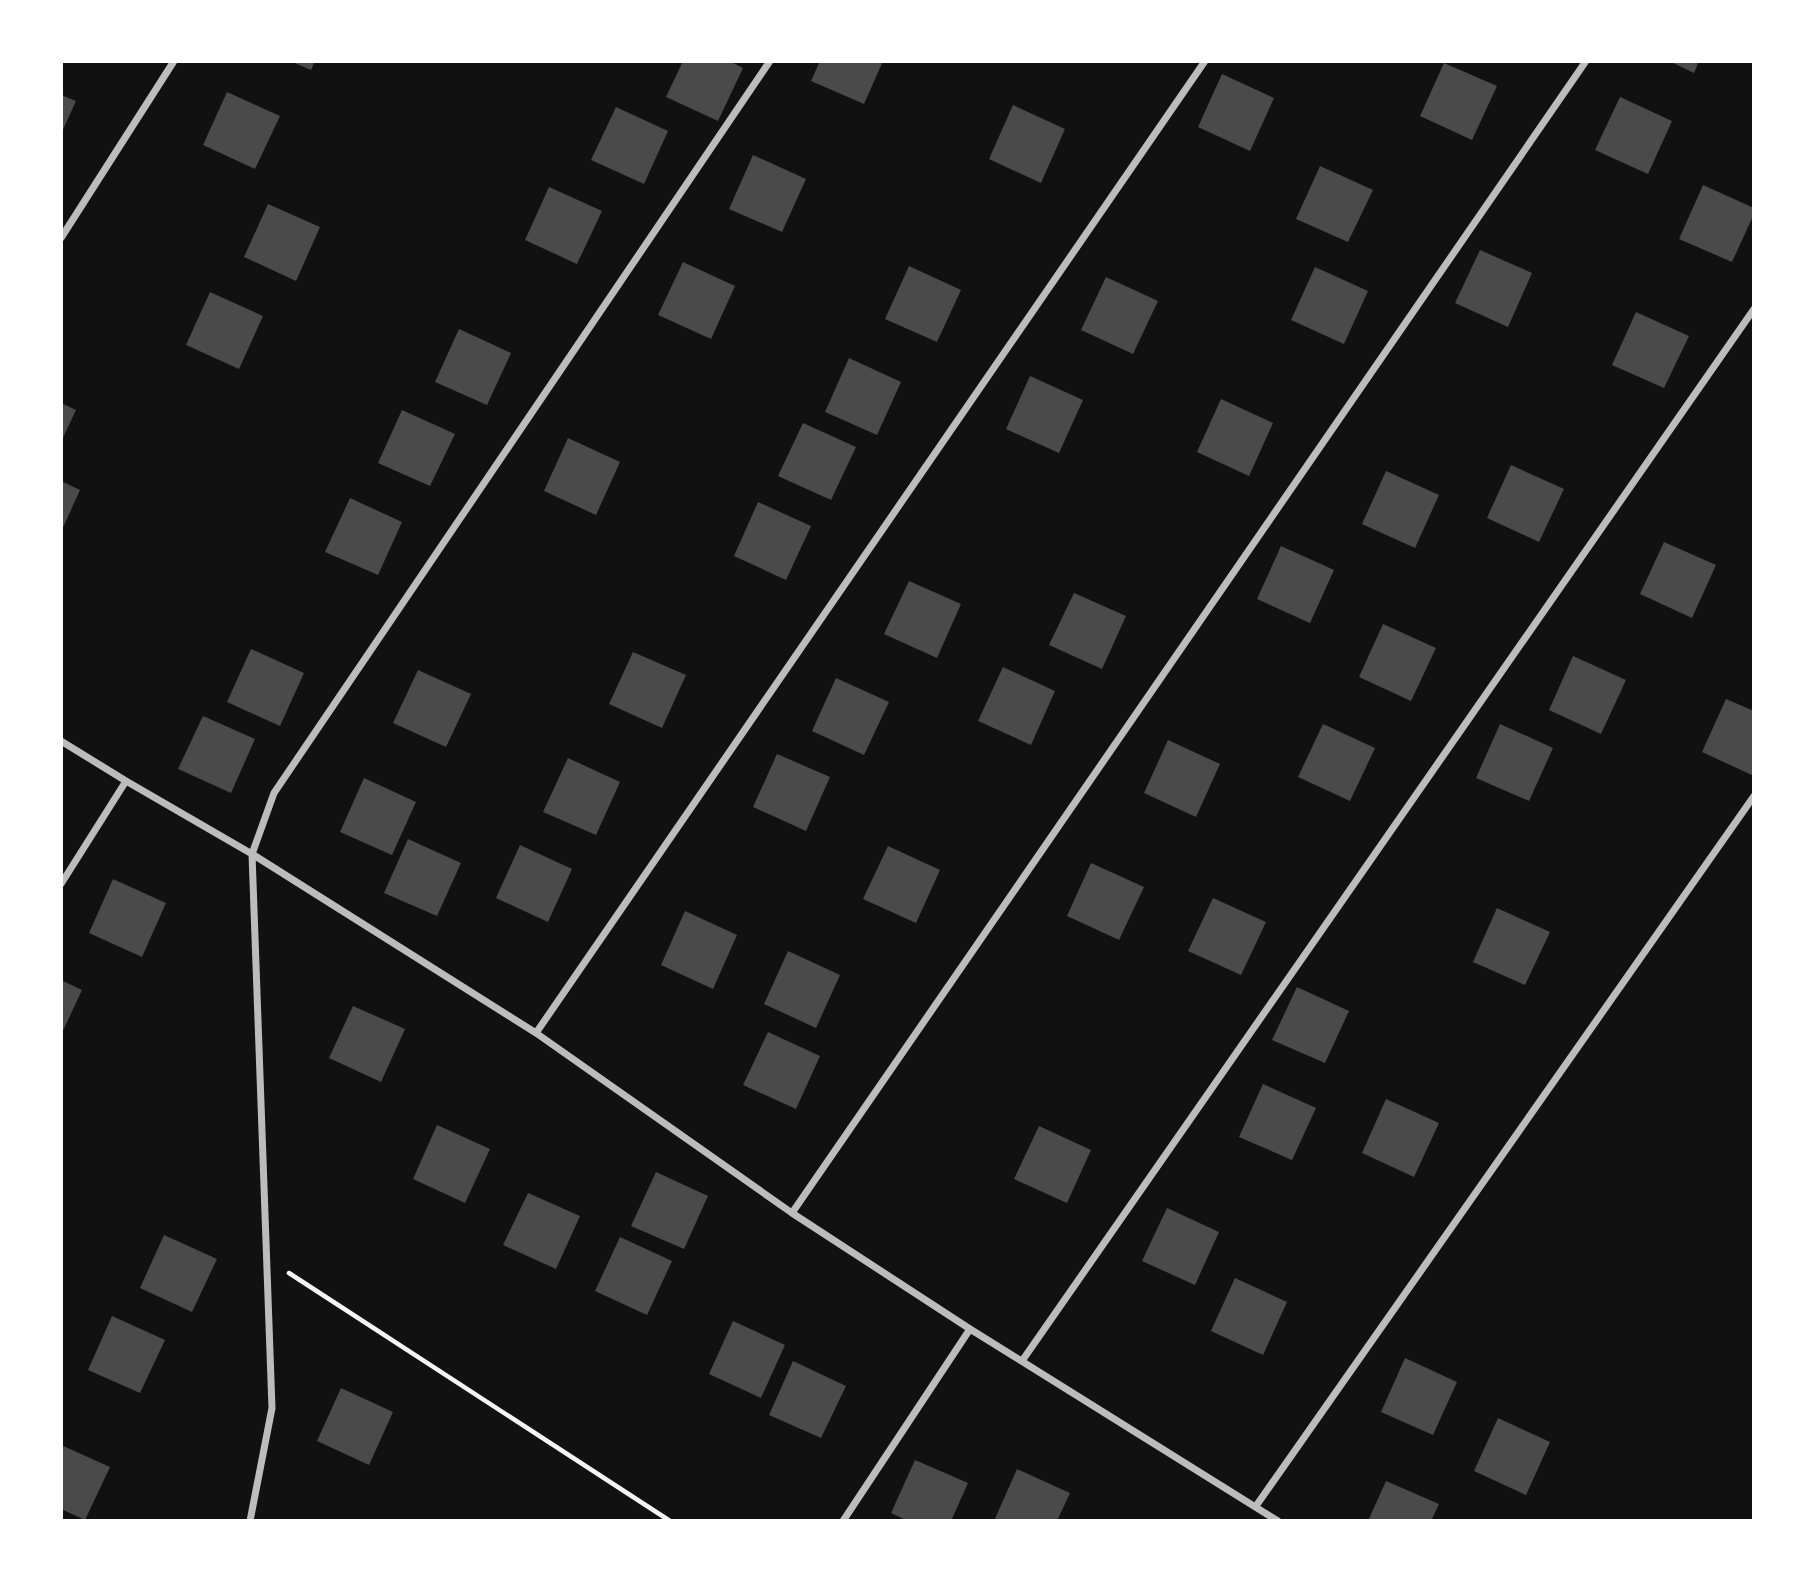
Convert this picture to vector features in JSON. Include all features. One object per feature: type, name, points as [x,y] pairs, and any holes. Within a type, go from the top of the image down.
[{"type":"street","points":[[61,239],[174,61]]},
{"type":"street","points":[[250,1521],[272,1408],[251,854],[274,793],[770,61]]},
{"type":"street","points":[[536,1033],[1205,61]]},
{"type":"street","points":[[792,1213],[1586,61]]},
{"type":"street","points":[[1022,1361],[1754,309]]},
{"type":"street","points":[[61,741],[251,854],[536,1033],[792,1213],[970,1329],[1278,1521]]},
{"type":"street","points":[[61,884],[126,781]]},
{"type":"street","points":[[1256,1506],[1754,796]]},
{"type":"street","points":[[843,1521],[970,1329]]},
{"type":"path","points":[[266,1258],[670,1521]]},
{"type":"building","points":[[290,61],[315,61],[311,70]]},
{"type":"building","points":[[683,61],[729,61],[743,68],[718,121],[666,97]]},
{"type":"building","points":[[820,61],[883,61],[864,104],[811,81]]},
{"type":"building","points":[[1669,61],[1699,61],[1694,73]]},
{"type":"building","points":[[1444,63],[1497,86],[1472,140],[1420,116]]},
{"type":"building","points":[[1222,74],[1274,98],[1250,151],[1198,127]]},
{"type":"building","points":[[227,92],[280,116],[255,169],[203,145]]},
{"type":"building","points":[[61,95],[76,101],[61,134]]},
{"type":"building","points":[[1620,97],[1672,121],[1648,174],[1595,150]]},
{"type":"building","points":[[1013,105],[1065,129],[1041,183],[989,159]]},
{"type":"building","points":[[616,107],[668,131],[644,184],[591,160]]},
{"type":"building","points":[[753,155],[806,179],[782,232],[729,209]]},
{"type":"building","points":[[1320,166],[1373,190],[1348,242],[1296,219]]},
{"type":"building","points":[[1703,185],[1754,208],[1754,214],[1732,262],[1679,239]]},
{"type":"building","points":[[549,187],[602,211],[577,264],[525,240]]},
{"type":"building","points":[[268,204],[320,227],[296,281],[244,257]]},
{"type":"building","points":[[1480,250],[1532,273],[1508,327],[1455,303]]},
{"type":"building","points":[[683,262],[735,286],[711,339],[658,315]]},
{"type":"building","points":[[909,266],[961,290],[937,342],[885,319]]},
{"type":"building","points":[[1315,267],[1368,291],[1344,344],[1291,320]]},
{"type":"building","points":[[1106,277],[1158,301],[1133,354],[1081,330]]},
{"type":"building","points":[[210,292],[263,316],[239,369],[186,345]]},
{"type":"building","points":[[1636,312],[1689,336],[1664,388],[1612,365]]},
{"type":"building","points":[[459,329],[511,353],[487,405],[435,382]]},
{"type":"building","points":[[849,358],[901,382],[877,435],[825,412]]},
{"type":"building","points":[[1030,376],[1083,400],[1059,453],[1006,429]]},
{"type":"building","points":[[1221,399],[1273,423],[1249,476],[1197,452]]},
{"type":"building","points":[[61,403],[76,410],[61,442]]},
{"type":"building","points":[[402,410],[455,434],[430,486],[378,463]]},
{"type":"building","points":[[803,423],[856,447],[831,500],[778,476]]},
{"type":"building","points":[[568,438],[620,462],[596,515],[544,491]]},
{"type":"building","points":[[1511,465],[1564,489],[1539,542],[1487,518]]},
{"type":"building","points":[[1386,471],[1439,495],[1415,548],[1362,524]]},
{"type":"building","points":[[61,481],[80,490],[61,532]]},
{"type":"building","points":[[350,498],[402,522],[378,575],[325,552]]},
{"type":"building","points":[[758,502],[811,526],[786,580],[734,556]]},
{"type":"building","points":[[1664,542],[1716,565],[1692,618],[1640,594]]},
{"type":"building","points":[[1281,546],[1334,570],[1310,623],[1257,599]]},
{"type":"building","points":[[909,581],[961,604],[937,658],[884,634]]},
{"type":"building","points":[[1074,593],[1126,616],[1102,669],[1049,645]]},
{"type":"building","points":[[1383,624],[1436,648],[1411,701],[1359,677]]},
{"type":"building","points":[[251,649],[304,673],[280,726],[227,702]]},
{"type":"building","points":[[633,652],[686,675],[662,728],[609,704]]},
{"type":"building","points":[[1573,656],[1626,680],[1601,734],[1549,710]]},
{"type":"building","points":[[1003,667],[1055,691],[1031,745],[978,721]]},
{"type":"building","points":[[418,670],[471,694],[446,747],[393,723]]},
{"type":"building","points":[[836,678],[889,702],[864,755],[812,731]]},
{"type":"building","points":[[1726,699],[1754,711],[1754,776],[1702,752]]},
{"type":"building","points":[[203,716],[255,739],[231,793],[178,769]]},
{"type":"building","points":[[1323,724],[1375,748],[1350,801],[1298,777]]},
{"type":"building","points":[[1500,724],[1553,748],[1529,801],[1476,778]]},
{"type":"building","points":[[1168,740],[1220,764],[1196,817],[1144,793]]},
{"type":"building","points":[[777,754],[830,777],[806,831],[753,807]]},
{"type":"building","points":[[568,758],[620,782],[596,835],[543,812]]},
{"type":"building","points":[[364,778],[416,802],[392,855],[340,832]]},
{"type":"building","points":[[408,839],[461,863],[437,916],[384,893]]},
{"type":"building","points":[[520,845],[572,869],[548,922],[496,898]]},
{"type":"building","points":[[888,846],[940,870],[916,923],[863,899]]},
{"type":"building","points":[[1091,863],[1144,887],[1119,940],[1067,916]]},
{"type":"building","points":[[113,879],[166,903],[142,957],[89,933]]},
{"type":"building","points":[[1213,898],[1266,922],[1241,975],[1188,951]]},
{"type":"building","points":[[1497,908],[1550,932],[1525,985],[1473,962]]},
{"type":"building","points":[[685,911],[737,935],[713,989],[661,965]]},
{"type":"building","points":[[788,951],[840,975],[816,1028],[764,1004]]},
{"type":"building","points":[[61,980],[82,990],[61,1035]]},
{"type":"building","points":[[1297,987],[1349,1011],[1325,1063],[1272,1040]]},
{"type":"building","points":[[353,1006],[405,1029],[381,1082],[329,1058]]},
{"type":"building","points":[[768,1032],[820,1056],[796,1109],[743,1085]]},
{"type":"building","points":[[1263,1084],[1316,1108],[1292,1160],[1239,1137]]},
{"type":"building","points":[[1386,1099],[1439,1123],[1414,1177],[1362,1153]]},
{"type":"building","points":[[437,1125],[490,1149],[465,1203],[413,1179]]},
{"type":"building","points":[[1039,1126],[1091,1150],[1067,1203],[1014,1179]]},
{"type":"building","points":[[656,1172],[708,1196],[684,1249],[631,1226]]},
{"type":"building","points":[[528,1193],[580,1216],[556,1269],[503,1245]]},
{"type":"building","points":[[1167,1208],[1219,1232],[1195,1285],[1142,1261]]},
{"type":"building","points":[[164,1235],[217,1259],[192,1312],[140,1288]]},
{"type":"building","points":[[620,1237],[672,1261],[647,1315],[595,1291]]},
{"type":"building","points":[[1235,1278],[1287,1302],[1263,1355],[1211,1331]]},
{"type":"building","points":[[112,1316],[165,1340],[140,1393],[88,1370]]},
{"type":"building","points":[[733,1321],[785,1345],[761,1398],[709,1374]]},
{"type":"building","points":[[1405,1358],[1457,1382],[1433,1435],[1381,1412]]},
{"type":"building","points":[[793,1361],[846,1386],[821,1438],[769,1415]]},
{"type":"building","points":[[341,1388],[393,1412],[369,1465],[317,1441]]},
{"type":"building","points":[[1498,1418],[1550,1442],[1526,1495],[1474,1471]]},
{"type":"building","points":[[61,1445],[110,1467],[85,1520],[61,1509]]},
{"type":"building","points":[[915,1460],[968,1483],[951,1521],[908,1521],[891,1513]]},
{"type":"building","points":[[1017,1469],[1070,1493],[1057,1521],[994,1521]]},
{"type":"building","points":[[1386,1481],[1439,1504],[1431,1521],[1368,1521]]}]
